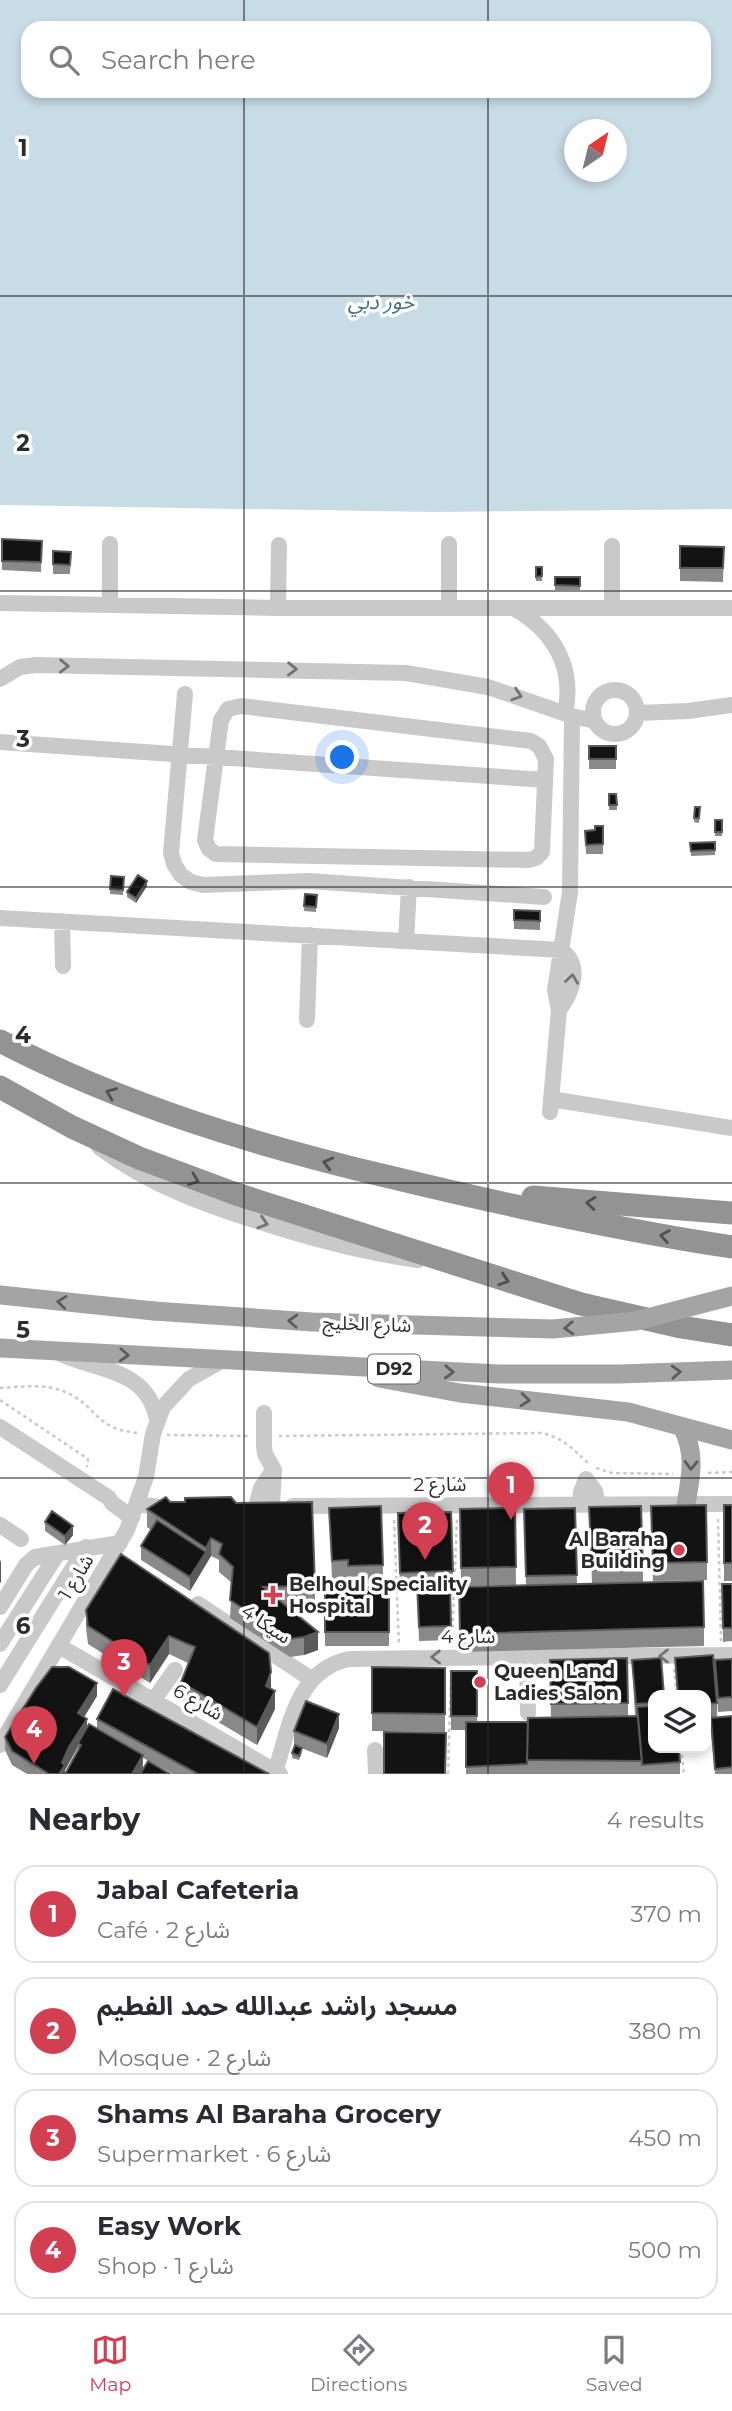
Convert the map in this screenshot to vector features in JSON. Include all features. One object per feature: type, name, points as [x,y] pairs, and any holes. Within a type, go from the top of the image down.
[{"type":"highway","points":[[0,1041],[110,1093],[291,1153],[572,1219],[732,1247]]},
{"type":"highway","points":[[0,1087],[72,1127],[187,1177],[594,1307],[681,1327],[732,1335]]},
{"type":"highway","points":[[394,1178],[575,1202],[732,1213]]},
{"type":"main road","name":"شارع الخليج","points":[[0,1295],[154,1311],[312,1322],[553,1329],[636,1321],[732,1296]]},
{"type":"main road","points":[[0,1348],[56,1351]]},
{"type":"main road","name":"D92","points":[[56,1351],[560,1375],[732,1370]]},
{"type":"main road","points":[[337,1366],[435,1390],[617,1410],[732,1440]]},
{"type":"main road","points":[[682,1427],[690,1445],[691,1474],[686,1504]]},
{"type":"street","points":[[110,544],[110,606]]},
{"type":"street","points":[[449,544],[449,608]]},
{"type":"street","points":[[278,608],[279,545]]},
{"type":"street","points":[[612,546],[612,608]]},
{"type":"street","points":[[0,603],[278,608],[732,608]]},
{"type":"street","points":[[515,609],[541,626],[559,651],[567,675],[570,892],[555,995],[559,1010],[550,1105],[732,1128]]},
{"type":"street","points":[[0,679],[13,669],[36,665],[383,671],[434,676],[488,687],[595,721]]},
{"type":"street","points":[[617,690],[629,695],[636,706],[636,719],[628,729],[616,734],[603,730],[595,721],[595,701],[604,692],[617,690]]},
{"type":"street","points":[[186,694],[171,853],[177,870],[185,879],[202,885],[309,881],[544,897]]},
{"type":"street","points":[[637,713],[688,711],[732,705]]},
{"type":"street","points":[[232,706],[526,740],[539,746],[544,755],[545,780],[544,848],[540,856],[532,860],[221,855],[212,852],[205,840],[223,716],[232,706]]},
{"type":"street","points":[[0,742],[545,780]]},
{"type":"street","points":[[406,940],[409,887]]},
{"type":"street","points":[[0,918],[561,950]]},
{"type":"street","points":[[62,921],[63,966]]},
{"type":"street","points":[[307,1020],[310,935]]},
{"type":"street","points":[[56,1351],[85,1364],[131,1378],[149,1395],[155,1427]]},
{"type":"street","name":"شارع 1","points":[[0,1745],[120,1543],[137,1506],[149,1463],[155,1427],[179,1387],[200,1371],[223,1360]]},
{"type":"street","points":[[263,1436],[264,1413]]},
{"type":"street","points":[[0,1427],[109,1497],[137,1506]]},
{"type":"street","name":"شارع 2","points":[[263,1436],[265,1454],[274,1470],[261,1488],[257,1507],[725,1504]]},
{"type":"street","points":[[580,1505],[586,1479],[595,1491],[598,1504]]},
{"type":"street","points":[[0,1525],[21,1539]]},
{"type":"street","points":[[0,1606],[30,1560],[86,1547],[120,1543]]},
{"type":"street","points":[[0,1685],[86,1547]]},
{"type":"street","points":[[0,1644],[58,1553]]},
{"type":"street","name":"4 سيكا","points":[[198,1604],[311,1679]]},
{"type":"street","name":"شارع 6","points":[[59,1646],[277,1773]]},
{"type":"street","name":"شارع 4","points":[[277,1773],[311,1679],[318,1671],[349,1658],[727,1655]]},
{"type":"street","points":[[527,1657],[528,1713]]},
{"type":"street","points":[[153,1701],[174,1670]]},
{"type":"street","points":[[376,1750],[376,1774]]},
{"type":"path","points":[[0,1388],[58,1389],[74,1397],[110,1427],[127,1433],[155,1427],[263,1436],[542,1433],[561,1440],[587,1462],[605,1472],[732,1472]]},
{"type":"path","points":[[0,1400],[88,1459],[86,1474]]},
{"type":"path","points":[[725,1504],[727,1655]]},
{"type":"path","points":[[448,1774],[457,1505]]},
{"type":"path","points":[[394,1506],[400,1658]]},
{"type":"path","points":[[673,1656],[676,1690]]},
{"type":"path","points":[[682,1753],[684,1774]]},
{"type":"water","name":"خور دبي","points":[[0,0],[732,0],[732,509],[432,512],[0,505]]},
{"type":"building","points":[[2,539],[42,541],[41,562],[2,561]]},
{"type":"building","points":[[680,546],[724,547],[723,568],[680,568]]},
{"type":"building","points":[[53,551],[71,552],[70,565],[53,564]]},
{"type":"building","points":[[536,567],[542,567],[542,576],[536,577]]},
{"type":"building","points":[[555,577],[580,577],[580,586],[555,585]]},
{"type":"building","points":[[589,746],[616,746],[616,759],[589,759]]},
{"type":"building","points":[[609,794],[616,794],[617,805],[609,805]]},
{"type":"building","points":[[695,807],[700,807],[699,818],[694,818]]},
{"type":"building","points":[[715,820],[722,820],[722,832],[715,832]]},
{"type":"building","points":[[595,826],[603,826],[603,844],[586,845],[585,831],[595,830]]},
{"type":"building","points":[[715,842],[715,850],[691,851],[690,843]]},
{"type":"building","points":[[138,875],[147,881],[136,898],[127,892]]},
{"type":"building","points":[[111,876],[124,877],[123,890],[110,889]]},
{"type":"building","points":[[305,894],[317,895],[316,907],[304,906]]},
{"type":"building","points":[[514,910],[540,911],[540,921],[514,920]]},
{"type":"building","name":"Belhoul Speciality Hospital","points":[[166,1497],[170,1502],[185,1502],[185,1498],[231,1497],[236,1503],[312,1502],[315,1586],[263,1587],[318,1632],[290,1639],[230,1600],[233,1567],[219,1554],[222,1544],[211,1538],[206,1548],[147,1509]]},
{"type":"building","name":"Al Baraha Building","points":[[706,1505],[707,1562],[653,1563],[651,1506]]},
{"type":"building","points":[[724,1505],[732,1505],[732,1563],[724,1563]]},
{"type":"building","points":[[381,1506],[383,1565],[348,1566],[348,1560],[332,1561],[329,1508]]},
{"type":"building","points":[[641,1506],[643,1568],[592,1570],[589,1507]]},
{"type":"building","points":[[515,1508],[516,1567],[461,1568],[460,1509]]},
{"type":"building","points":[[575,1508],[577,1575],[526,1576],[524,1509]]},
{"type":"building","points":[[52,1511],[73,1526],[65,1536],[45,1522]]},
{"type":"building","points":[[451,1512],[453,1571],[400,1573],[398,1513]]},
{"type":"building","points":[[157,1520],[206,1552],[190,1577],[141,1546]]},
{"type":"building","points":[[121,1554],[269,1653],[271,1672],[266,1686],[275,1691],[257,1727],[181,1682],[195,1647],[169,1636],[150,1665],[88,1626],[86,1610]]},
{"type":"building","points":[[703,1581],[704,1627],[460,1634],[459,1587]]},
{"type":"building","points":[[325,1582],[350,1582],[350,1587],[389,1588],[389,1632],[325,1632]]},
{"type":"building","points":[[450,1582],[451,1626],[419,1627],[417,1583]]},
{"type":"building","points":[[722,1584],[732,1584],[732,1628],[723,1628]]},
{"type":"building","points":[[713,1655],[717,1703],[711,1704],[711,1690],[678,1690],[675,1658]]},
{"type":"building","points":[[627,1658],[628,1703],[551,1704],[550,1660]]},
{"type":"building","points":[[661,1658],[664,1690],[648,1690],[648,1703],[636,1704],[632,1660]]},
{"type":"building","points":[[732,1659],[732,1697],[718,1698],[715,1660]]},
{"type":"building","points":[[52,1667],[69,1667],[97,1683],[78,1713],[87,1719],[69,1747],[62,1763],[65,1765],[59,1774],[49,1774],[12,1751],[5,1737]]},
{"type":"building","points":[[372,1667],[445,1668],[445,1714],[372,1713]]},
{"type":"building","points":[[451,1671],[477,1671],[477,1716],[451,1716]]},
{"type":"building","points":[[113,1689],[269,1774],[198,1774],[97,1719]]},
{"type":"building","points":[[306,1701],[339,1714],[327,1744],[294,1731]]},
{"type":"building","points":[[648,1706],[648,1753],[679,1753],[680,1762],[642,1765],[637,1707]]},
{"type":"building","points":[[638,1716],[642,1761],[527,1760],[528,1718]]},
{"type":"building","points":[[732,1716],[732,1767],[715,1769],[711,1718]]},
{"type":"building","points":[[466,1722],[528,1722],[527,1764],[466,1767]]},
{"type":"building","points":[[89,1724],[143,1755],[132,1774],[65,1774]]},
{"type":"building","points":[[384,1732],[446,1733],[445,1774],[384,1774]]},
{"type":"building","points":[[295,1745],[302,1748],[299,1756],[292,1753]]},
{"type":"building","points":[[148,1761],[170,1774],[140,1774]]},
{"type":"place","name":"Jabal Cafeteria","points":[[511,1520]]},
{"type":"place","name":"Al Baraha Building","points":[[679,1550]]},
{"type":"place","name":"مسجد راشد عبدالله حمد الفطيم","points":[[425,1560]]},
{"type":"place","name":"Belhoul Speciality Hospital","points":[[273,1595]]},
{"type":"place","name":"Queen Land Ladies Salon","points":[[480,1682]]},
{"type":"place","name":"Shams Al Baraha Grocery","points":[[124,1697]]},
{"type":"place","name":"Easy Work","points":[[34,1764]]}]
